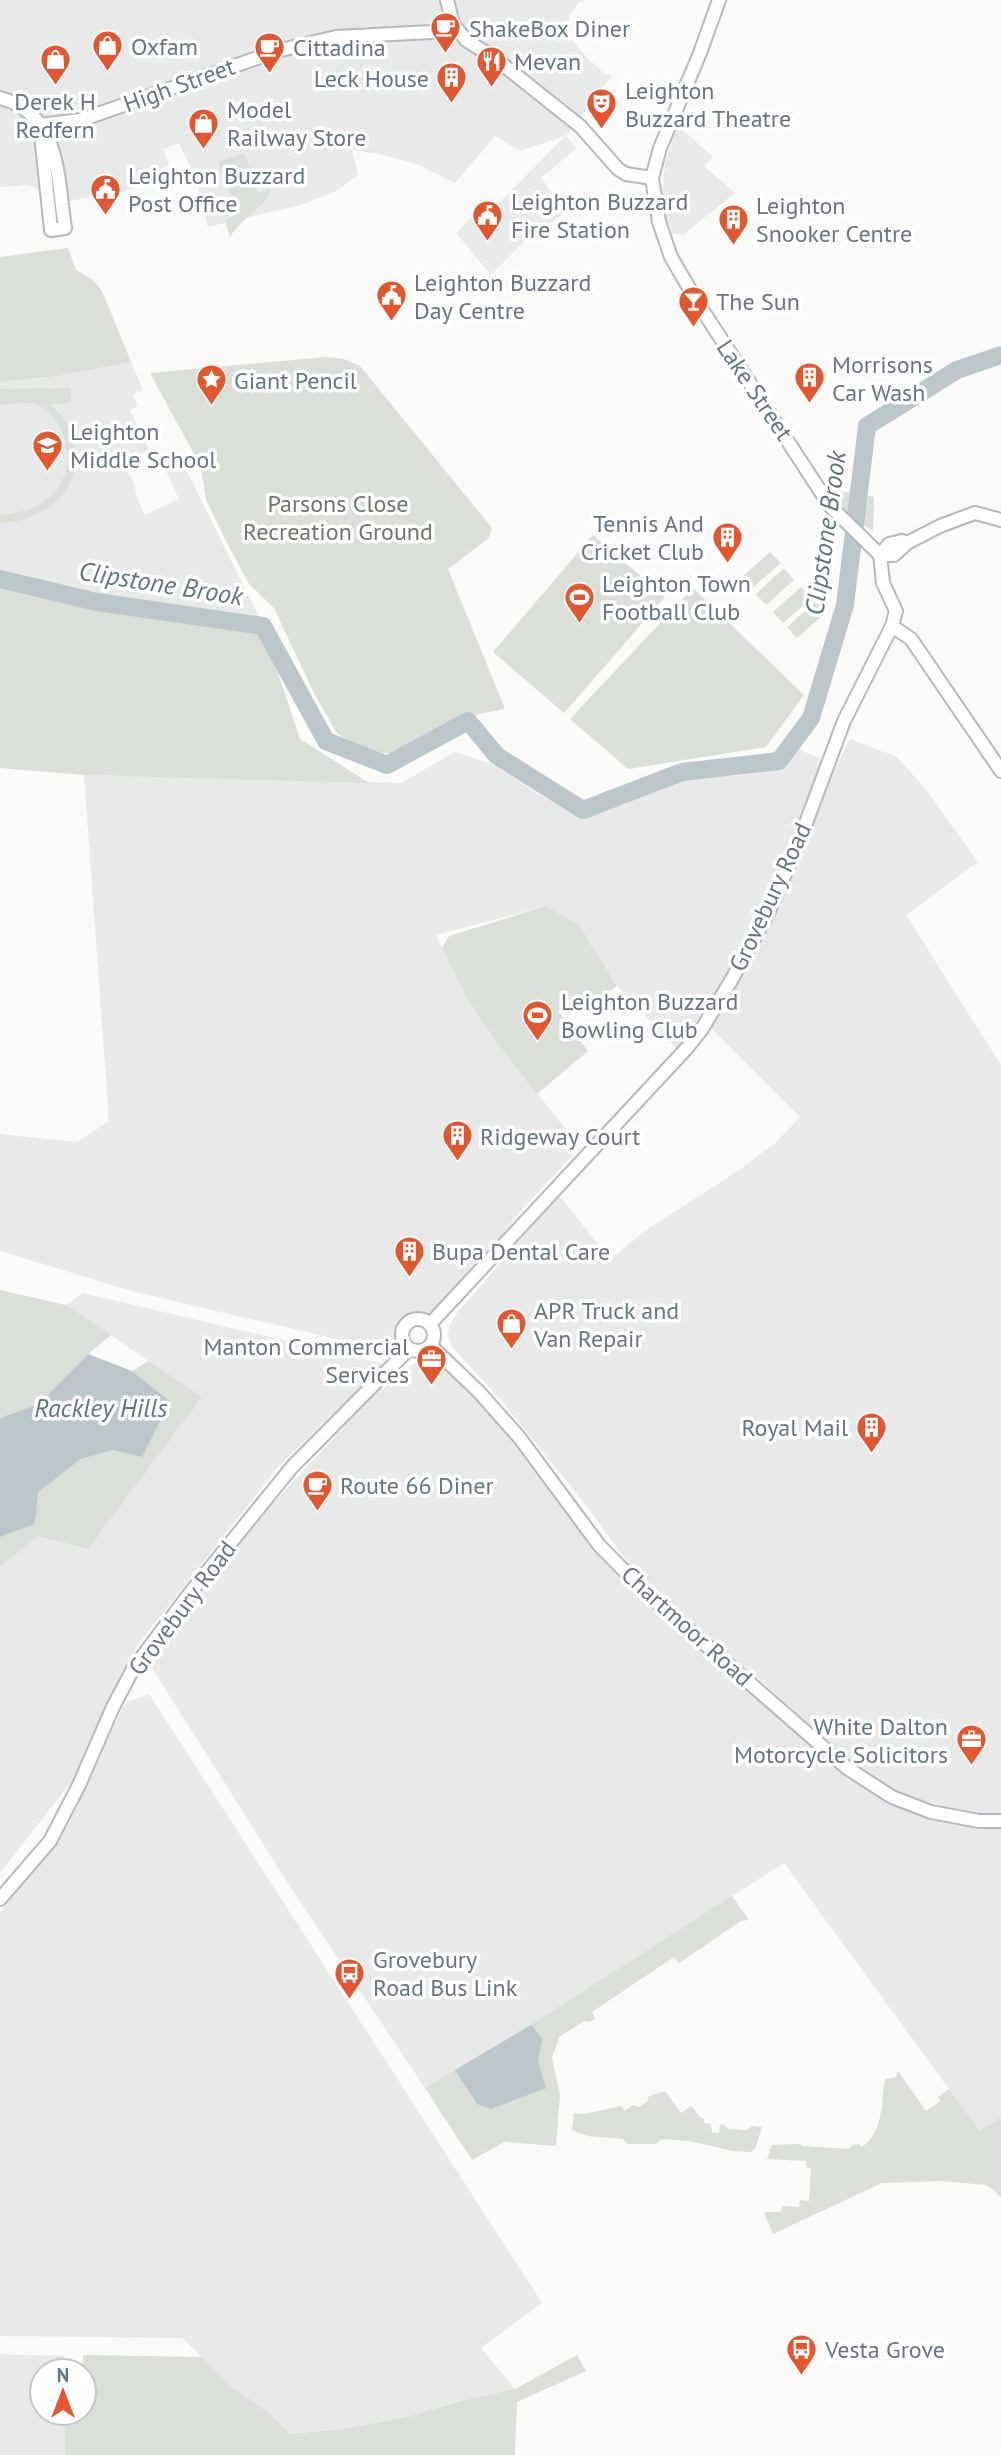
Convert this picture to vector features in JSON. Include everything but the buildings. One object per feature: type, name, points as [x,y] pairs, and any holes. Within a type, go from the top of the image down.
[{"type":"main road","points":[[447,0],[453,24],[466,40],[480,48],[579,126],[618,169],[626,174],[652,178],[669,124],[701,53],[719,0]]},
{"type":"main road","name":"High Street","points":[[40,125],[81,120],[277,51],[336,37],[431,32],[453,24]]},
{"type":"main road","points":[[0,98],[17,103],[32,113],[40,125],[48,137],[54,153],[65,228],[51,230],[40,125]]},
{"type":"main road","name":"Lake Street","points":[[652,178],[659,222],[671,257],[724,345],[831,506],[880,555]]},
{"type":"main road","points":[[1001,520],[975,513],[940,526],[907,543],[902,541],[889,544],[880,555],[883,583],[895,611],[892,626],[911,639],[1001,771]]},
{"type":"main road","name":"Grovebury Road","points":[[0,1899],[50,1841],[133,1669],[190,1593],[292,1467],[409,1349],[402,1336],[406,1324],[416,1319],[430,1324],[702,1029],[768,913],[800,839],[844,721],[892,626]]},
{"type":"main road","points":[[409,1349],[419,1352],[431,1346],[435,1336],[430,1324]]},
{"type":"main road","name":"Chartmoor Road","points":[[431,1346],[479,1392],[519,1437],[599,1545],[638,1584],[847,1769],[892,1797],[931,1812],[979,1821],[1001,1821]]},
{"type":"shaded area","points":[[0,0],[586,0],[580,2],[569,15],[569,36],[587,58],[605,74],[612,75],[566,136],[577,148],[541,178],[566,212],[544,228],[537,228],[491,275],[456,233],[488,200],[496,206],[565,136],[520,151],[495,136],[455,183],[419,165],[352,150],[358,175],[338,190],[301,205],[208,227],[196,179],[179,143],[163,149],[169,165],[142,179],[145,184],[123,192],[65,202],[29,185],[0,187]]},
{"type":"shaded area","points":[[677,125],[713,157],[704,166],[735,193],[683,235],[669,233],[662,200],[665,163]]},
{"type":"shaded area","points":[[131,362],[143,390],[133,395],[138,406],[130,410],[149,450],[123,464],[135,485],[136,496],[145,515],[179,499],[165,469],[173,465],[178,470],[185,467],[260,619],[98,596],[0,570],[0,382],[58,376]]},
{"type":"shaded area","points":[[850,739],[897,757],[924,787],[978,862],[906,915],[1001,1065],[1001,1815],[964,1812],[915,1799],[868,1776],[845,1760],[762,1682],[643,1583],[585,1504],[500,1399],[453,1348],[448,1337],[449,1326],[458,1312],[559,1195],[610,1260],[643,1232],[738,1171],[775,1143],[800,1117],[711,1028],[773,915],[808,821]]},
{"type":"shaded area","points":[[798,749],[821,759],[819,771],[765,905],[728,978],[677,1049],[617,986],[579,925],[546,906],[436,935],[468,1000],[492,1036],[580,1147],[520,1212],[486,1256],[385,1353],[341,1340],[135,1292],[0,1251],[0,1134],[77,1142],[109,1121],[84,775],[401,783],[455,752],[494,765],[536,793],[561,805],[583,811],[605,811],[625,804],[665,777],[687,773],[737,776],[761,771],[777,765]]},
{"type":"shaded area","points":[[83,1293],[385,1364],[278,1467],[136,1647],[71,1782],[0,1873],[0,1567],[38,1536],[88,1549],[202,1397],[66,1305]]},
{"type":"shaded area","points":[[436,1360],[465,1380],[598,1549],[839,1769],[865,1785],[961,1816],[1001,1817],[1001,2118],[979,2130],[784,1863],[543,2017],[425,2088],[291,1888],[147,1660],[267,1510],[368,1401],[415,1363]]},
{"type":"shaded area","points":[[149,1694],[542,2303],[481,2348],[515,2389],[407,2417],[344,2429],[289,2434],[271,2414],[234,2389],[182,2338],[0,2336],[0,1913],[70,1822],[125,1703]]},
{"type":"shaded area","points":[[0,2354],[65,2356],[28,2357],[28,2427],[65,2427],[65,2455],[0,2455]]},
{"type":"green space","points":[[244,153],[258,193],[270,189],[271,191],[230,237],[225,220],[238,214],[218,162]]},
{"type":"green space","points":[[68,248],[76,270],[93,280],[102,291],[131,362],[58,376],[0,382],[0,257]]},
{"type":"green space","name":"Parsons Close Recreation Ground","points":[[326,357],[344,359],[360,366],[492,528],[489,538],[448,569],[505,709],[468,716],[392,754],[362,750],[337,733],[314,693],[274,608],[249,584],[225,539],[206,500],[201,467],[150,373]]},
{"type":"green space","points":[[71,388],[71,403],[51,404],[67,423],[75,443],[76,463],[71,481],[60,497],[44,510],[24,519],[0,523],[0,515],[32,508],[56,491],[67,465],[67,450],[53,416],[34,404],[0,405],[0,389]]},
{"type":"green space","points":[[833,490],[874,497],[873,531],[843,509]]},
{"type":"green space","name":"Leighton Town Football Club","points":[[593,535],[665,597],[564,713],[493,652]]},
{"type":"green space","points":[[770,552],[781,563],[752,588],[742,577]]},
{"type":"green space","points":[[784,568],[794,580],[766,605],[756,594]]},
{"type":"green space","points":[[0,570],[98,596],[260,619],[300,739],[369,783],[84,775],[0,768]]},
{"type":"green space","points":[[801,587],[812,598],[783,623],[773,612]]},
{"type":"green space","points":[[693,588],[804,695],[766,747],[628,769],[570,719]]},
{"type":"green space","points":[[815,602],[825,613],[797,638],[787,627]]},
{"type":"green space","points":[[546,906],[579,925],[617,986],[589,1007],[577,993],[558,1011],[588,1051],[537,1094],[468,1000],[442,948],[449,936]]},
{"type":"green space","points":[[0,1290],[66,1305],[111,1335],[88,1354],[39,1404],[0,1418]]},
{"type":"green space","points":[[149,1361],[202,1397],[88,1549],[38,1536],[0,1567],[0,1537],[35,1524],[37,1492],[81,1459],[113,1450],[170,1401],[132,1371]]},
{"type":"green space","points":[[732,1896],[749,1920],[741,1921],[679,1963],[674,1957],[592,2012],[595,2019],[584,2021],[559,2037],[552,2058],[560,2095],[556,2146],[504,2142],[472,2160],[425,2088],[543,2017]]},
{"type":"green space","points":[[898,2071],[926,2111],[941,2101],[938,2097],[949,2089],[979,2130],[1001,2118],[1001,2198],[986,2185],[941,2181],[882,2183],[773,2234],[764,2212],[781,2212],[782,2206],[799,2207],[800,2200],[809,2201],[811,2168],[807,2168],[806,2161],[767,2159],[772,2145],[800,2144],[848,2149],[859,2144],[861,2147],[878,2126],[885,2079],[896,2077]]},
{"type":"green space","points":[[666,2092],[681,2113],[691,2106],[704,2119],[704,2123],[711,2124],[712,2132],[719,2133],[720,2125],[723,2124],[729,2129],[762,2127],[755,2149],[751,2152],[733,2151],[689,2141],[661,2139],[656,2144],[628,2144],[623,2139],[588,2136],[572,2130],[574,2113],[584,2114],[621,2106],[625,2111],[633,2105],[639,2107],[648,2101],[648,2097]]},
{"type":"green space","points":[[833,2346],[857,2346],[857,2360],[833,2360]]},
{"type":"green space","points":[[83,2355],[201,2357],[234,2389],[271,2414],[289,2434],[344,2429],[407,2417],[515,2389],[577,2355],[586,2371],[517,2402],[515,2455],[65,2455],[65,2427],[98,2427],[98,2357]]},
{"type":"water","name":"Rackley Hills","points":[[88,1354],[132,1371],[170,1401],[142,1457],[113,1450],[81,1459],[38,1492],[35,1524],[0,1537],[0,1418],[39,1404]]},
{"type":"water","points":[[531,2025],[542,2038],[538,2061],[546,2088],[491,2109],[477,2104],[455,2070]]},
{"type":"waterway","name":"Clipstone Brook","points":[[0,579],[97,602],[263,626],[326,741],[387,765],[468,721],[497,756],[583,810],[682,772],[779,761],[811,718],[845,605],[867,426],[957,370],[1001,355]]},
{"type":"place","name":"ShakeBox Diner","points":[[446,55]]},
{"type":"place","name":"Oxfam","points":[[108,73]]},
{"type":"place","name":"Cittadina","points":[[270,74]]},
{"type":"place","name":"Derek H Redfern","points":[[55,86]]},
{"type":"place","name":"Mevan","points":[[491,88]]},
{"type":"place","name":"Leck House","points":[[452,105]]},
{"type":"place","name":"Leighton Buzzard Theatre","points":[[602,131]]},
{"type":"place","name":"Model Railway Store","points":[[204,150]]},
{"type":"place","name":"Leighton Buzzard Post Office","points":[[105,216]]},
{"type":"place","name":"Leighton Buzzard Fire Station","points":[[488,242]]},
{"type":"place","name":"Leighton Snooker Centre","points":[[733,246]]},
{"type":"place","name":"Leighton Buzzard Day Centre","points":[[391,323]]},
{"type":"place","name":"The Sun","points":[[693,328]]},
{"type":"place","name":"Morrisons Car Wash","points":[[809,405]]},
{"type":"place","name":"Giant Pencil","points":[[211,407]]},
{"type":"place","name":"Leighton Middle School","points":[[47,472]]},
{"type":"place","name":"Tennis And Cricket Club","points":[[727,564]]},
{"type":"place","name":"Leighton Town Football Club","points":[[579,624]]},
{"type":"place","name":"Leighton Buzzard Bowling Club","points":[[538,1042]]},
{"type":"place","name":"Ridgeway Court","points":[[457,1163]]},
{"type":"place","name":"Bupa Dental Care","points":[[409,1278]]},
{"type":"place","name":"APR Truck and Van Repair","points":[[511,1351]]},
{"type":"place","name":"Manton Commercial Services","points":[[432,1387]]},
{"type":"place","name":"Royal Mail","points":[[871,1454]]},
{"type":"place","name":"Route 66 Diner","points":[[317,1512]]},
{"type":"place","name":"White Dalton Motorcycle Solicitors","points":[[971,1767]]},
{"type":"place","name":"Grovebury Road Bus Link","points":[[350,2000]]},
{"type":"place","name":"Vesta Grove","points":[[802,2376]]}]
